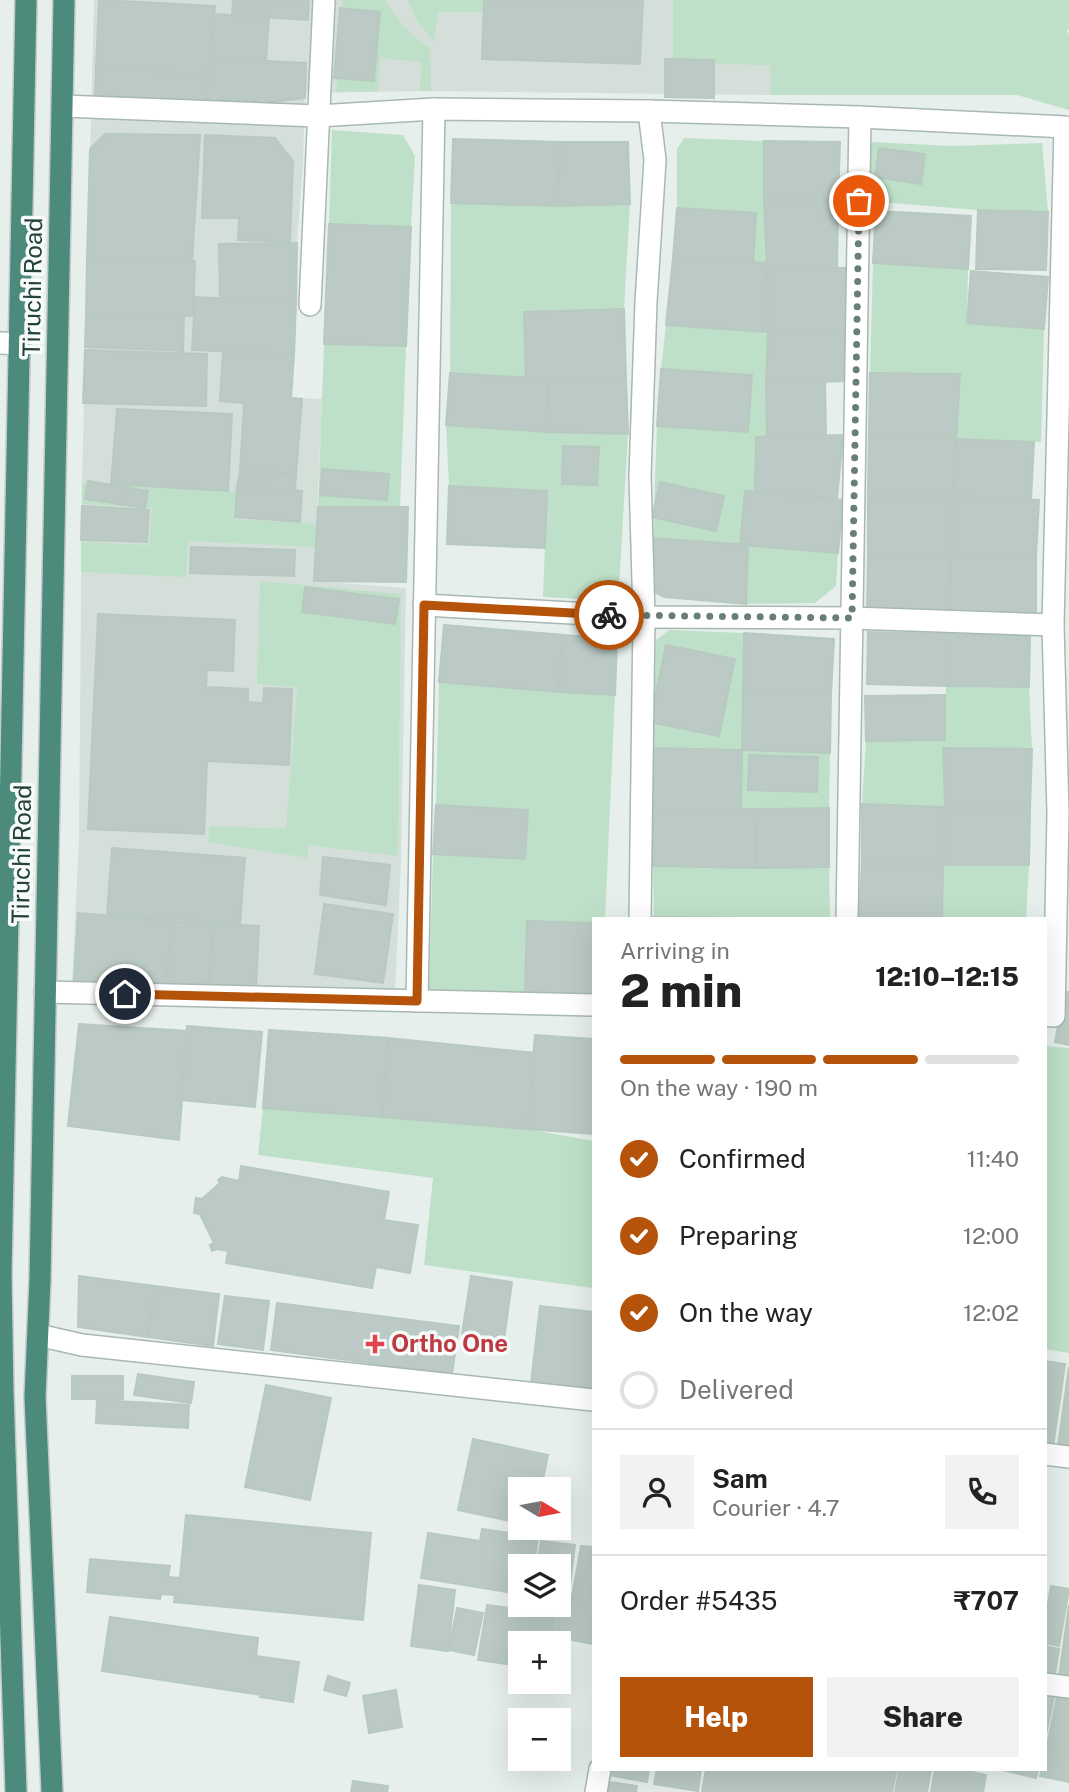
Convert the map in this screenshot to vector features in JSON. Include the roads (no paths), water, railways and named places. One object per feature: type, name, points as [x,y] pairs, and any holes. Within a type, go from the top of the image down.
[{"type":"highway","name":"Tiruchi Road","points":[[16,1792],[1,1392],[1,1261],[14,610],[10,344],[26,0]]},
{"type":"highway","name":"Tiruchi Road","points":[[52,1792],[35,1397],[64,0]]},
{"type":"highway","points":[[14,610],[53,608]]},
{"type":"street","points":[[310,305],[324,0]]},
{"type":"street","points":[[63,106],[318,116],[434,109],[649,111],[860,117],[1065,127],[1053,625],[1064,813],[1054,1016],[1047,1016]]},
{"type":"street","points":[[417,1001],[434,109]]},
{"type":"street","points":[[640,917],[644,617],[640,476],[646,302],[655,160],[649,111]]},
{"type":"street","points":[[847,917],[860,117]]},
{"type":"street","points":[[424,605],[644,617],[852,618],[1053,625]]},
{"type":"street","points":[[45,992],[592,1005]]},
{"type":"street","points":[[38,1335],[82,1345],[592,1400]]},
{"type":"street","points":[[1047,1454],[1069,1457]]},
{"type":"street","points":[[1047,1684],[1069,1687]]},
{"type":"street","points":[[596,1792],[600,1771]]},
{"type":"place","name":"Ortho One","points":[[375,1344]]}]
